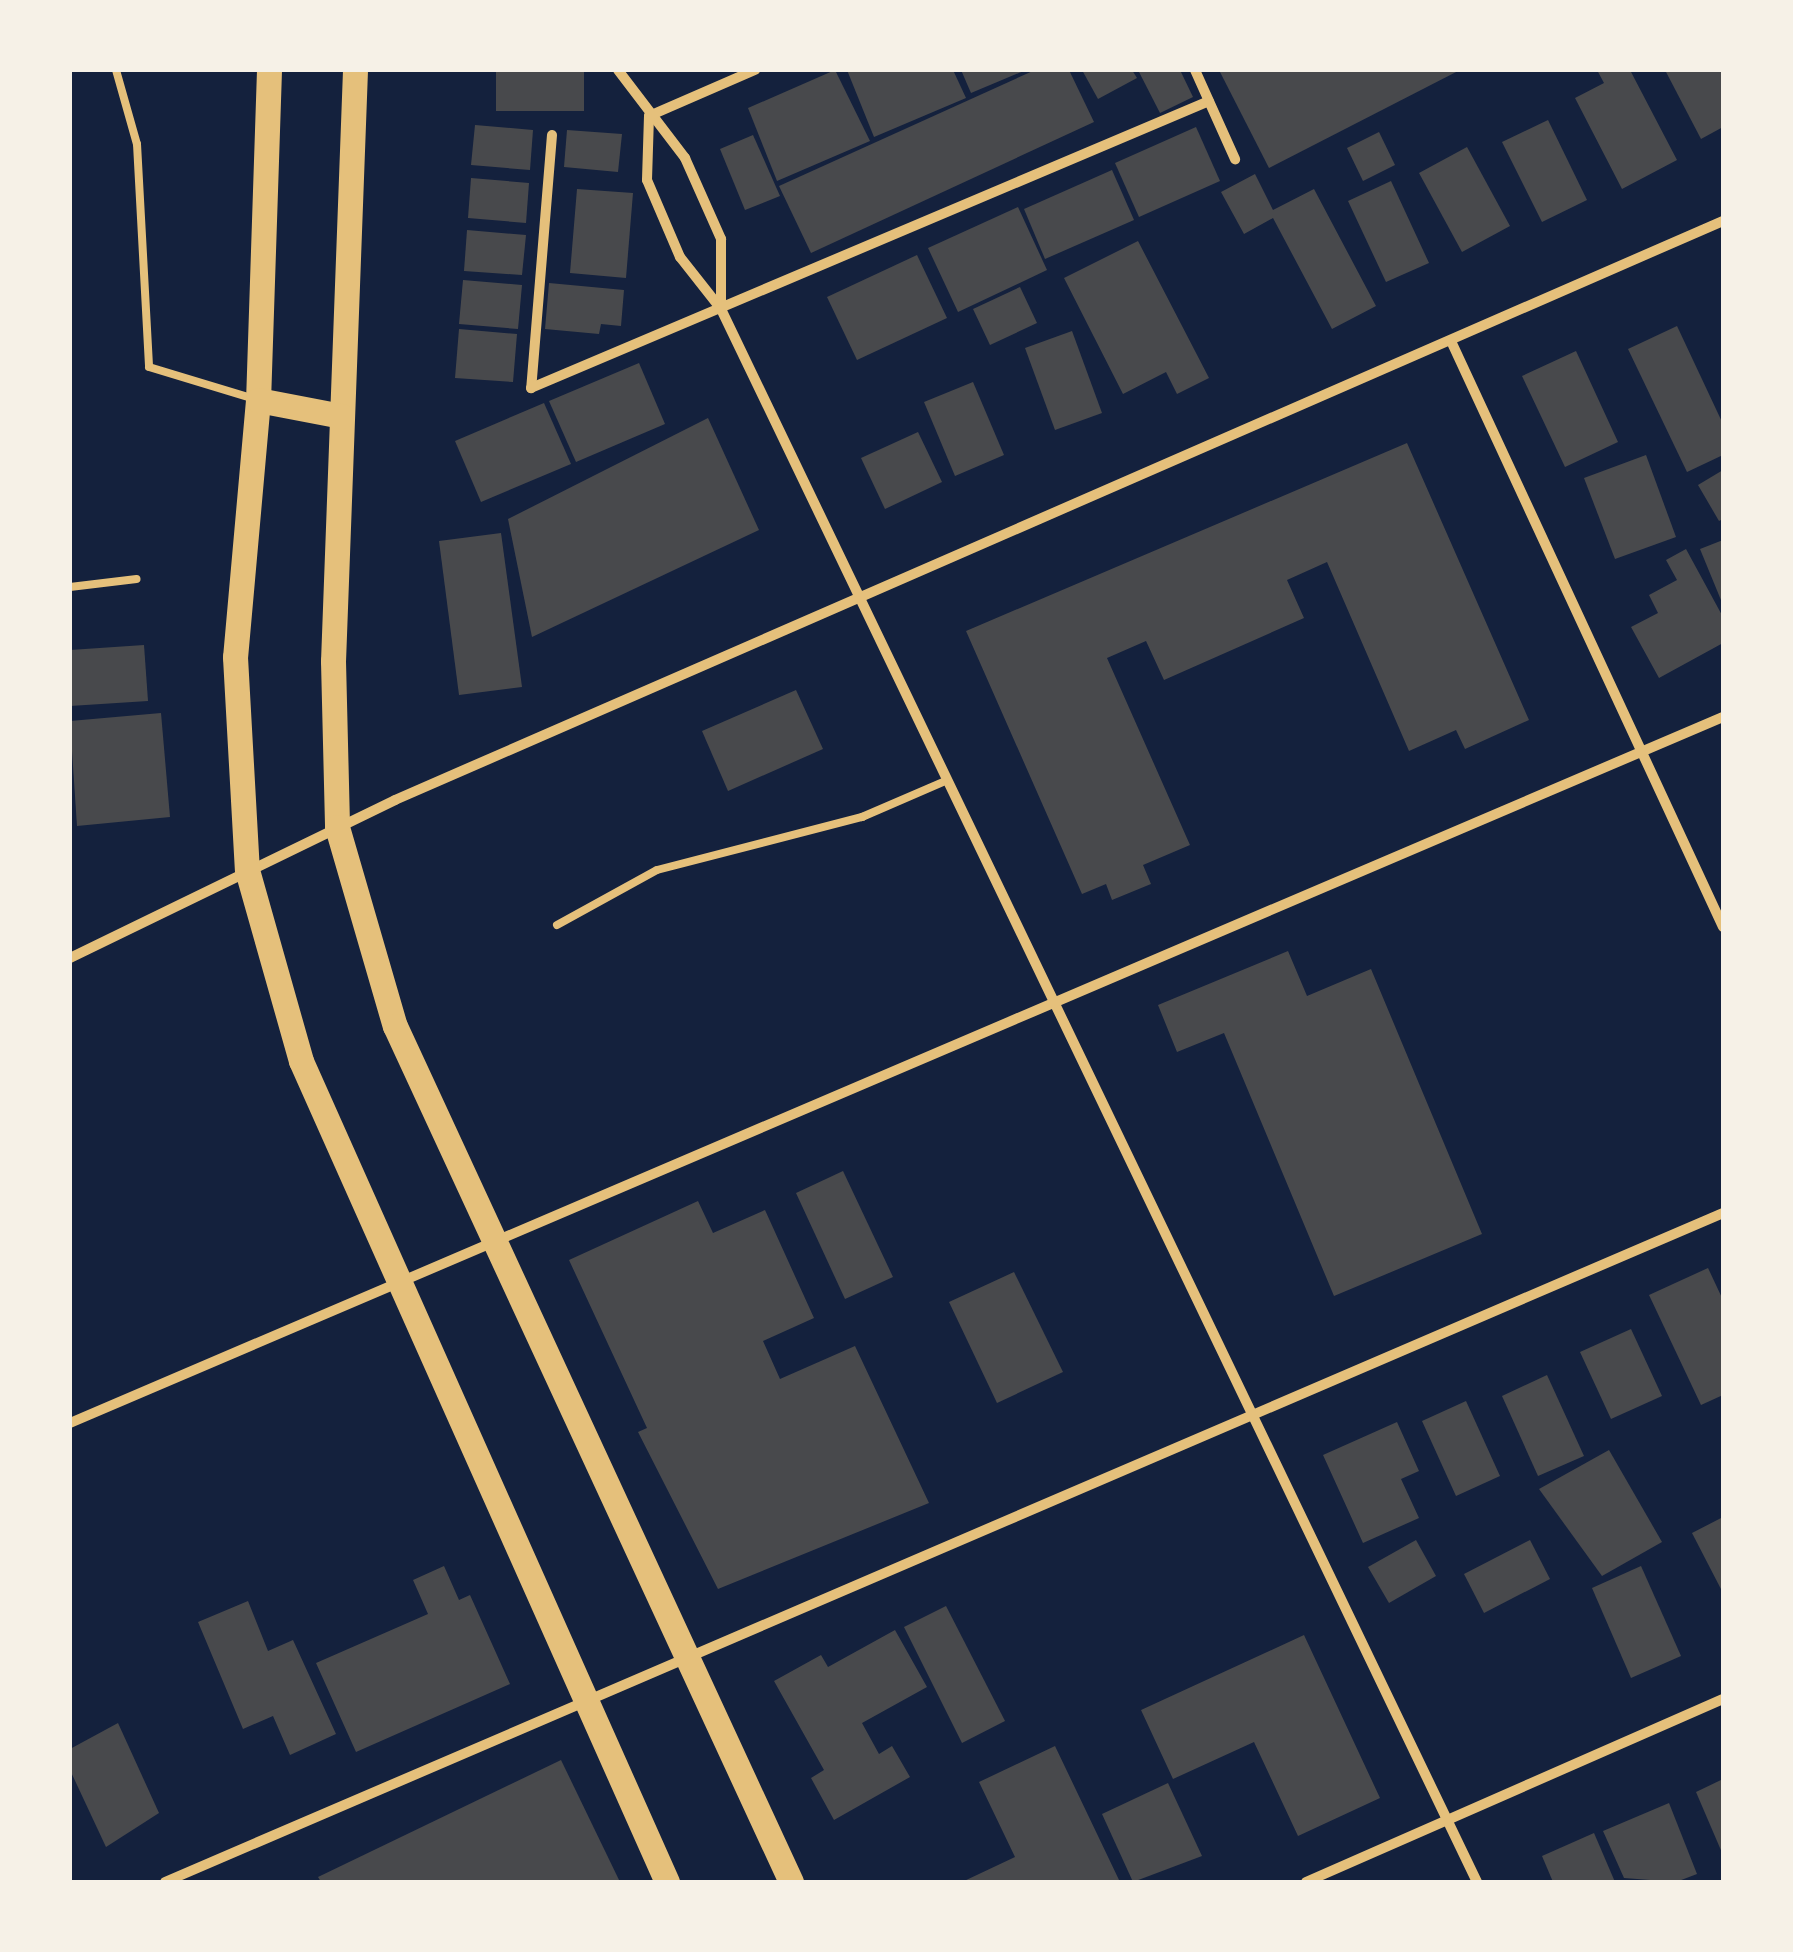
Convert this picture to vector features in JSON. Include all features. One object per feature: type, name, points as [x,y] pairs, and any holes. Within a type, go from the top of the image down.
[{"type":"main road","points":[[269,70],[258,400],[235,657],[247,870],[301,1062],[580,1699],[667,1882]]},
{"type":"main road","points":[[355,70],[352,313],[340,416],[337,828],[395,1026],[680,1657],[792,1882]]},
{"type":"main road","points":[[258,400],[340,416]]},
{"type":"street","points":[[618,70],[649,116],[686,158],[721,239],[721,309]]},
{"type":"street","points":[[649,116],[755,70]]},
{"type":"street","points":[[1194,70],[1235,159]]},
{"type":"street","points":[[552,135],[531,388],[1209,101]]},
{"type":"street","points":[[649,116],[646,180],[680,257],[721,309],[944,782],[1252,1411],[1476,1882]]},
{"type":"street","points":[[70,958],[337,828],[1723,221]]},
{"type":"street","points":[[1450,341],[1723,927]]},
{"type":"street","points":[[70,1424],[1053,1008],[1723,717]]},
{"type":"street","points":[[165,1882],[580,1699],[1723,1212]]},
{"type":"street","points":[[1306,1882],[1723,1700]]},
{"type":"lane","points":[[116,70],[136,144],[149,366],[258,400]]},
{"type":"lane","points":[[70,587],[138,580]]},
{"type":"lane","points":[[557,925],[657,870],[862,817],[944,782]]},
{"type":"building","points":[[496,70],[584,70],[584,111],[496,111]]},
{"type":"building","points":[[835,70],[870,141],[777,181],[748,108]]},
{"type":"building","points":[[847,70],[953,70],[966,98],[874,137]]},
{"type":"building","points":[[961,70],[1026,70],[971,93]]},
{"type":"building","points":[[1035,70],[1069,70],[1094,122],[811,253],[779,186]]},
{"type":"building","points":[[1082,70],[1132,70],[1137,78],[1098,99]]},
{"type":"building","points":[[1138,70],[1180,70],[1193,97],[1160,113]]},
{"type":"building","points":[[1219,70],[1460,70],[1269,168]]},
{"type":"building","points":[[1597,70],[1630,70],[1677,160],[1622,189],[1575,98],[1604,83]]},
{"type":"building","points":[[1665,70],[1723,70],[1723,127],[1701,139]]},
{"type":"building","points":[[1548,120],[1587,200],[1542,222],[1502,142]]},
{"type":"building","points":[[475,125],[533,130],[530,170],[471,165]]},
{"type":"building","points":[[1196,127],[1220,181],[1139,217],[1115,163]]},
{"type":"building","points":[[567,130],[622,134],[618,172],[564,167]]},
{"type":"building","points":[[1379,132],[1395,165],[1363,181],[1347,148]]},
{"type":"building","points":[[753,135],[780,196],[745,210],[720,149]]},
{"type":"building","points":[[1467,147],[1510,226],[1462,252],[1419,173]]},
{"type":"building","points":[[1112,170],[1134,220],[1045,259],[1024,209]]},
{"type":"building","points":[[1255,174],[1273,210],[1314,189],[1376,306],[1332,329],[1273,218],[1244,234],[1221,192]]},
{"type":"building","points":[[471,178],[529,183],[526,223],[468,218]]},
{"type":"building","points":[[1391,181],[1429,263],[1386,282],[1348,201]]},
{"type":"building","points":[[577,189],[633,193],[626,278],[570,273]]},
{"type":"building","points":[[1018,207],[1047,270],[958,312],[928,248]]},
{"type":"building","points":[[467,230],[526,235],[522,275],[464,271]]},
{"type":"building","points":[[1138,241],[1209,378],[1177,394],[1166,372],[1123,394],[1064,278]]},
{"type":"building","points":[[917,255],[947,318],[857,360],[827,297]]},
{"type":"building","points":[[463,280],[522,285],[518,329],[459,324]]},
{"type":"building","points":[[549,283],[624,290],[621,326],[601,324],[599,334],[545,329]]},
{"type":"building","points":[[1020,287],[1037,323],[990,345],[973,309]]},
{"type":"building","points":[[1677,326],[1723,424],[1723,455],[1687,472],[1628,349]]},
{"type":"building","points":[[459,329],[517,334],[513,382],[455,378]]},
{"type":"building","points":[[1072,331],[1102,413],[1055,430],[1025,348]]},
{"type":"building","points":[[1576,351],[1618,442],[1565,467],[1522,376]]},
{"type":"building","points":[[639,363],[665,424],[576,462],[549,401]]},
{"type":"building","points":[[973,382],[1004,455],[955,476],[924,402]]},
{"type":"building","points":[[544,403],[571,464],[481,502],[455,441]]},
{"type":"building","points":[[708,418],[759,530],[532,637],[508,519]]},
{"type":"building","points":[[918,432],[942,482],[885,509],[861,458]]},
{"type":"building","points":[[1407,443],[1529,720],[1465,749],[1456,730],[1409,751],[1327,562],[1287,580],[1304,618],[1164,680],[1146,641],[1107,658],[1190,845],[1143,865],[1151,884],[1112,900],[1106,884],[1082,894],[966,631]]},
{"type":"building","points":[[1646,455],[1676,537],[1615,559],[1584,478]]},
{"type":"building","points":[[1723,470],[1723,519],[1719,521],[1698,485]]},
{"type":"building","points":[[501,533],[522,687],[459,695],[439,541]]},
{"type":"building","points":[[1723,540],[1723,605],[1700,549]]},
{"type":"building","points":[[1686,549],[1723,617],[1723,643],[1659,678],[1631,627],[1658,613],[1649,595],[1677,580],[1666,560]]},
{"type":"building","points":[[144,645],[148,701],[70,706],[70,650]]},
{"type":"building","points":[[796,690],[823,749],[728,791],[702,731]]},
{"type":"building","points":[[161,713],[170,817],[77,826],[70,721]]},
{"type":"building","points":[[1288,951],[1307,996],[1371,969],[1482,1234],[1334,1296],[1224,1033],[1177,1052],[1158,1005]]},
{"type":"building","points":[[843,1171],[893,1277],[845,1299],[796,1193]]},
{"type":"building","points":[[698,1201],[713,1233],[765,1210],[814,1318],[763,1341],[780,1379],[855,1346],[929,1503],[718,1589],[638,1432],[647,1428],[569,1260]]},
{"type":"building","points":[[1708,1268],[1723,1300],[1723,1395],[1701,1405],[1649,1295]]},
{"type":"building","points":[[1014,1272],[1063,1372],[997,1403],[949,1302]]},
{"type":"building","points":[[1631,1329],[1662,1396],[1611,1419],[1580,1352]]},
{"type":"building","points":[[1547,1375],[1584,1456],[1538,1476],[1502,1396]]},
{"type":"building","points":[[1466,1401],[1500,1476],[1456,1496],[1422,1421]]},
{"type":"building","points":[[1397,1422],[1419,1471],[1401,1479],[1419,1518],[1363,1543],[1323,1455]]},
{"type":"building","points":[[1609,1450],[1662,1542],[1602,1576],[1539,1489]]},
{"type":"building","points":[[1723,1517],[1723,1593],[1692,1533]]},
{"type":"building","points":[[1416,1540],[1436,1576],[1389,1603],[1368,1567]]},
{"type":"building","points":[[1530,1540],[1550,1579],[1484,1613],[1464,1574]]},
{"type":"building","points":[[444,1566],[459,1600],[470,1595],[510,1684],[356,1752],[316,1663],[428,1614],[413,1580]]},
{"type":"building","points":[[1641,1566],[1681,1656],[1631,1678],[1592,1588]]},
{"type":"building","points":[[248,1601],[268,1651],[293,1640],[336,1734],[290,1755],[273,1716],[243,1729],[198,1622]]},
{"type":"building","points":[[946,1606],[1005,1721],[962,1743],[904,1627]]},
{"type":"building","points":[[895,1630],[927,1687],[862,1723],[879,1754],[892,1746],[910,1777],[834,1820],[811,1778],[824,1770],[774,1681],[821,1655],[828,1667]]},
{"type":"building","points":[[1304,1635],[1380,1798],[1298,1836],[1254,1742],[1173,1779],[1141,1710]]},
{"type":"building","points":[[118,1723],[159,1813],[106,1847],[70,1770],[70,1749]]},
{"type":"building","points":[[1055,1746],[1120,1882],[962,1882],[1015,1857],[979,1782]]},
{"type":"building","points":[[561,1760],[620,1882],[321,1882],[318,1877]]},
{"type":"building","points":[[1723,1779],[1723,1855],[1696,1792]]},
{"type":"building","points":[[1168,1783],[1202,1856],[1133,1882],[1102,1814]]},
{"type":"building","points":[[1669,1803],[1697,1874],[1676,1882],[1624,1878],[1603,1831]]},
{"type":"building","points":[[1594,1833],[1615,1882],[1553,1882],[1542,1856]]}]
